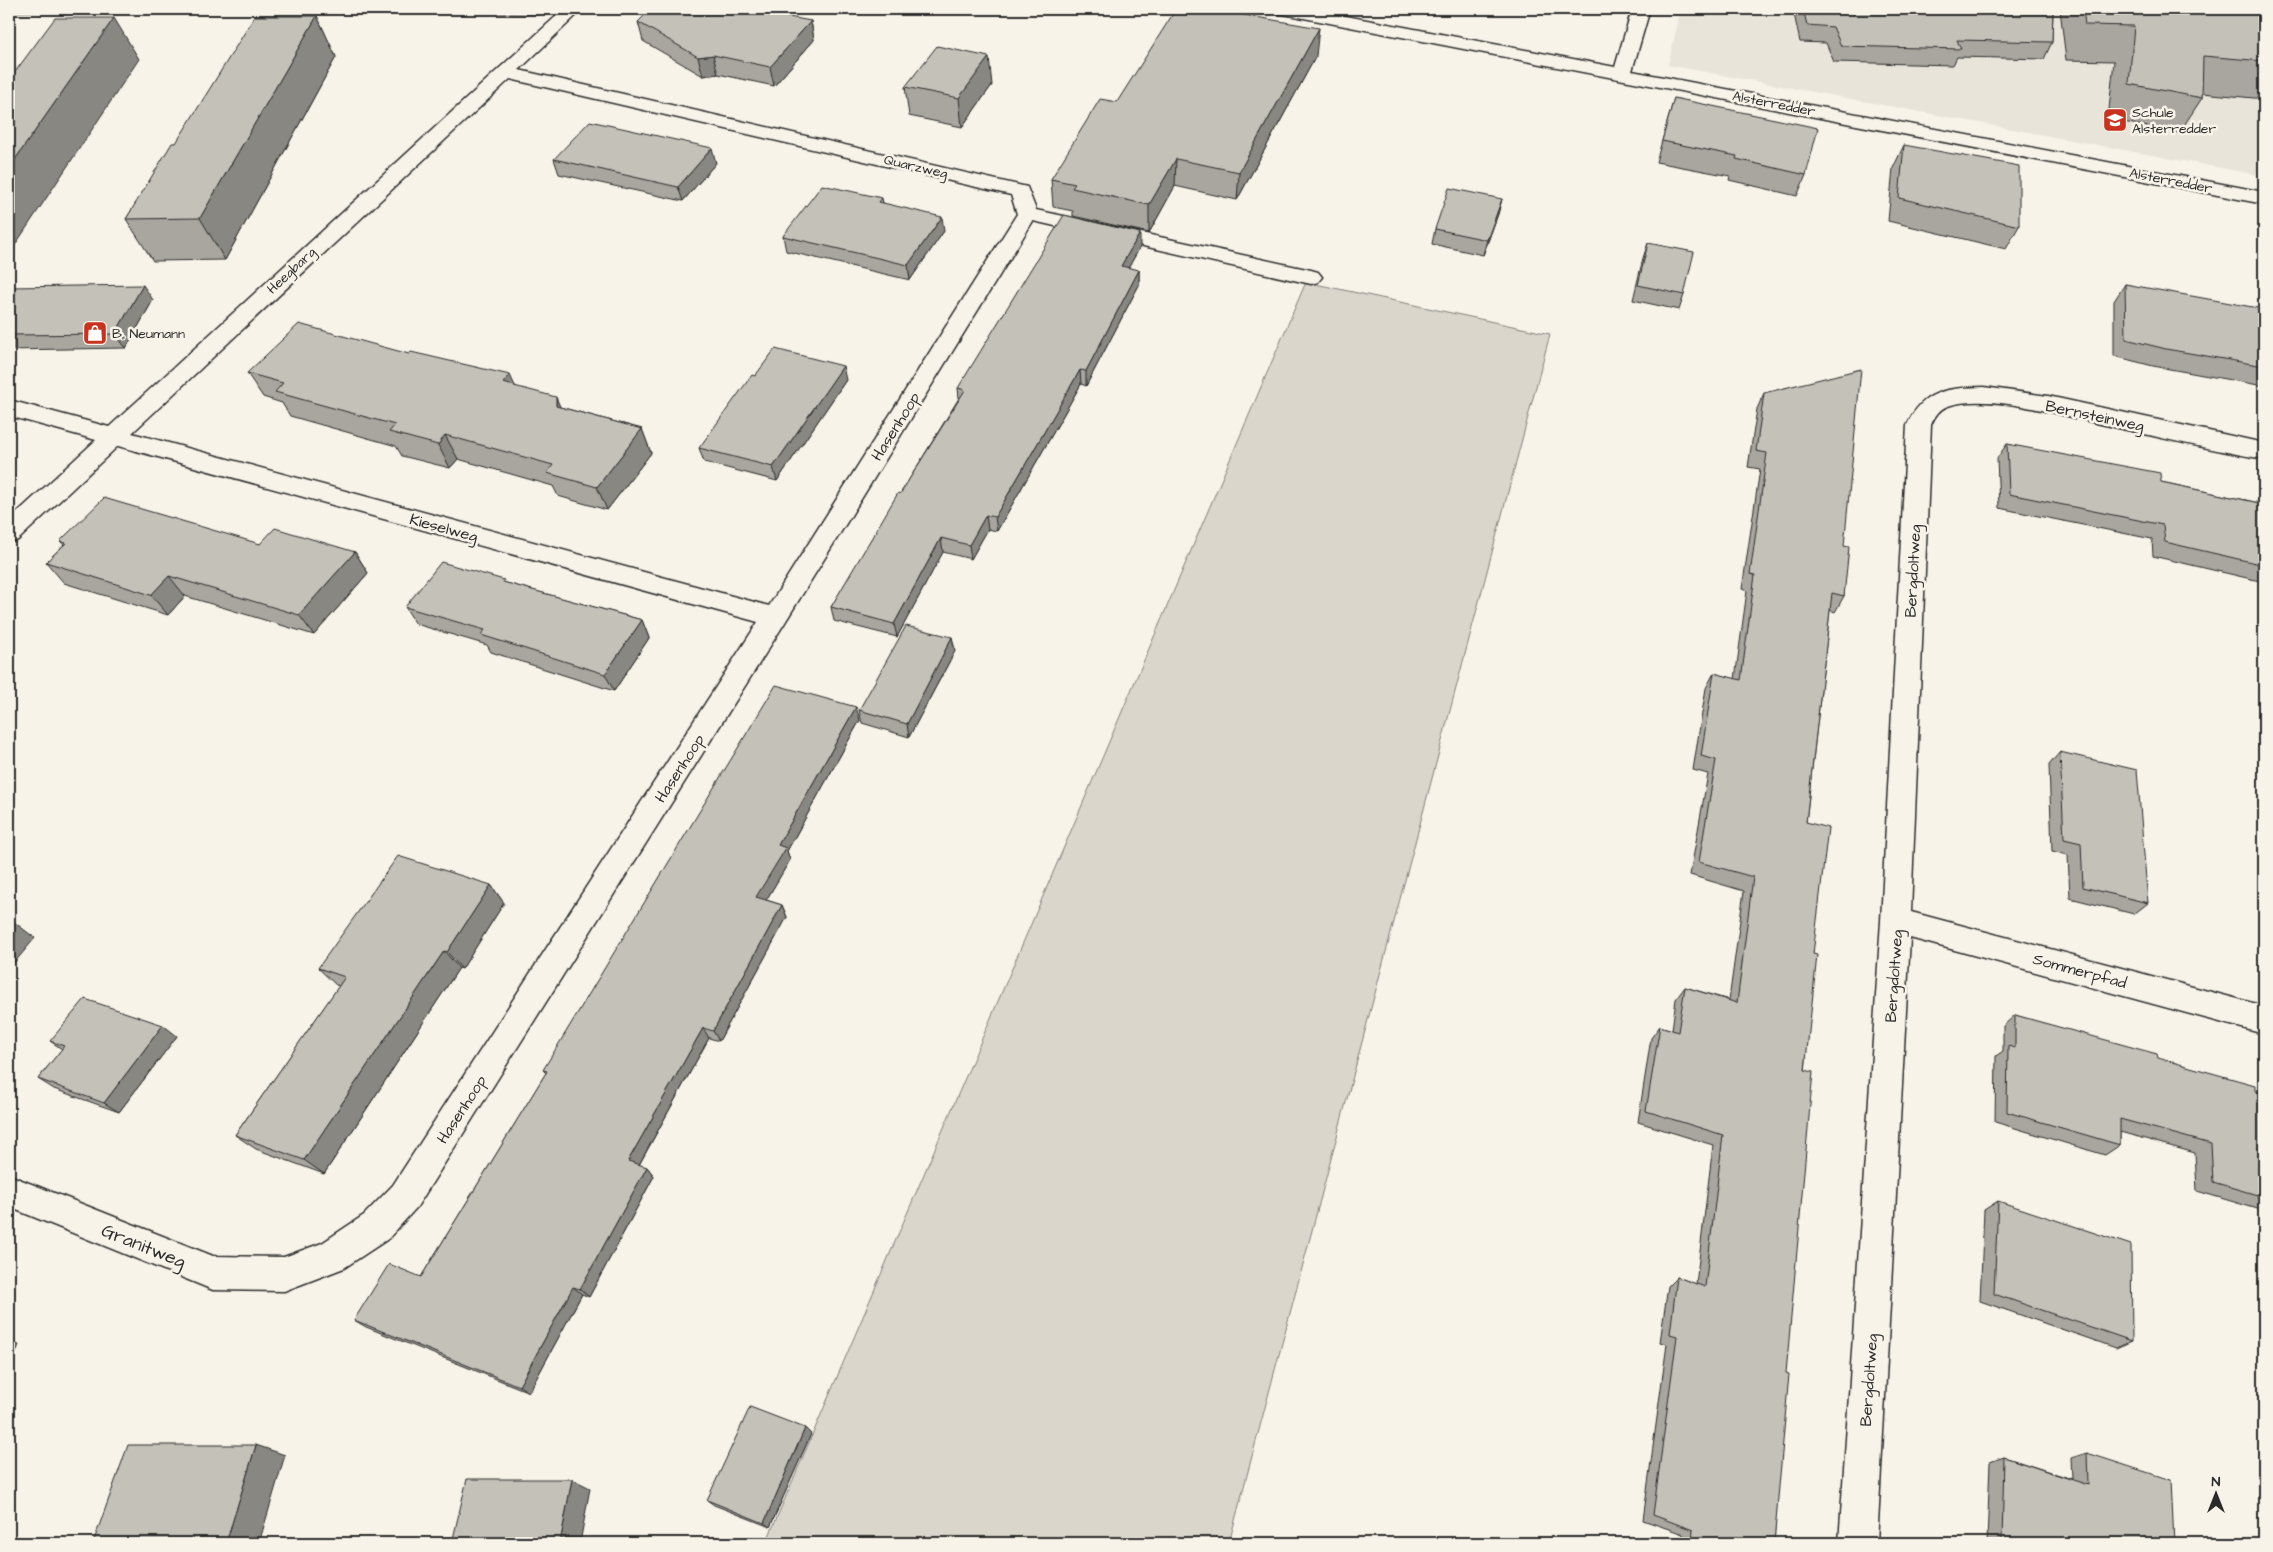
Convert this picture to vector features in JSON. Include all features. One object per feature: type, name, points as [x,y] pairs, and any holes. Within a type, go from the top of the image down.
[{"type":"street","name":"Heegbarg","points":[[9,534],[574,9]]},
{"type":"street","name":"Alsterredder","points":[[1283,9],[2264,198]]},
{"type":"street","points":[[1622,74],[1640,9]]},
{"type":"street","name":"Quarzweg","points":[[504,72],[1020,190],[1027,214]]},
{"type":"street","points":[[1027,214],[1311,277]]},
{"type":"street","name":"Hasenhoop","points":[[284,1274],[332,1256],[376,1227],[405,1196],[775,617],[1027,214]]},
{"type":"street","name":"Bernsteinweg","points":[[1926,409],[1942,400],[1964,395],[2009,398],[2060,407],[2264,451]]},
{"type":"street","name":"Kieselweg","points":[[9,408],[775,617]]},
{"type":"street","name":"Bergdoltweg","points":[[1858,1543],[1896,921],[1919,425],[1926,409]]},
{"type":"street","name":"Sommerpfad","points":[[1896,921],[2264,1020]]},
{"type":"street","name":"Granitweg","points":[[9,1191],[213,1273],[284,1274]]},
{"type":"shaded area","points":[[9,9],[281,9],[9,12]]},
{"type":"shaded area","points":[[406,9],[545,9],[538,15]]},
{"type":"shaded area","name":"Schule Alsterredder","points":[[1681,9],[2264,9],[2264,176],[1668,65]]},
{"type":"shaded area","points":[[1306,282],[1550,334],[1229,1543],[766,1543]]},
{"type":"building","points":[[651,9],[744,9],[811,21],[770,67],[713,55],[698,57],[638,22]]},
{"type":"building","points":[[1176,9],[1216,9],[1319,28],[1239,172],[1176,159],[1149,205],[1072,188],[1075,184],[1051,179],[1100,99],[1117,102]]},
{"type":"building","points":[[1803,9],[2053,9],[2052,42],[1957,40],[1961,49],[1841,46],[1833,27],[1807,25]]},
{"type":"building","points":[[2083,9],[2264,9],[2264,61],[2203,56],[2202,98],[2129,84],[2134,26],[2085,25]]},
{"type":"building","points":[[255,16],[317,16],[200,218],[126,219],[172,143],[176,143]]},
{"type":"building","points":[[55,18],[114,18],[9,168],[9,80]]},
{"type":"building","points":[[937,46],[989,57],[959,98],[905,87]]},
{"type":"building","points":[[1674,98],[1818,128],[1806,175],[1736,159],[1737,156],[1662,141]]},
{"type":"building","points":[[590,121],[712,148],[678,187],[554,159]]},
{"type":"building","points":[[1904,145],[2019,166],[2019,226],[1899,198]]},
{"type":"building","points":[[822,185],[882,198],[879,202],[942,217],[908,265],[783,236]]},
{"type":"building","points":[[1449,188],[1502,199],[1487,240],[1435,229]]},
{"type":"building","points":[[1064,215],[1140,233],[1121,266],[1139,270],[1086,371],[1080,370],[995,517],[986,515],[969,545],[941,538],[894,624],[831,607],[898,493],[900,494],[965,390],[958,388]]},
{"type":"building","points":[[1648,243],[1694,252],[1684,295],[1638,285]]},
{"type":"building","points":[[2125,284],[2258,308],[2259,317],[2264,317],[2264,366],[2166,349],[2126,339]]},
{"type":"building","points":[[143,285],[115,334],[9,335],[9,287]]},
{"type":"building","points":[[299,324],[409,354],[411,352],[510,375],[503,383],[556,397],[556,406],[642,429],[597,487],[547,473],[553,465],[445,435],[438,445],[389,432],[395,425],[275,392],[283,383],[247,373]]},
{"type":"building","points":[[775,349],[843,366],[773,467],[699,448],[752,375],[755,376]]},
{"type":"building","points":[[1861,369],[1844,546],[1849,547],[1844,596],[1832,593],[1806,822],[1828,828],[1813,954],[1817,955],[1805,1070],[1813,1072],[1786,1373],[1789,1374],[1774,1543],[1692,1543],[1693,1530],[1653,1515],[1677,1336],[1670,1334],[1677,1277],[1705,1287],[1723,1135],[1646,1111],[1660,1026],[1678,1032],[1685,987],[1737,1003],[1753,877],[1699,862],[1716,760],[1701,756],[1714,673],[1741,680],[1755,575],[1750,574],[1767,453],[1756,451],[1764,393]]},
{"type":"building","points":[[2007,444],[2160,473],[2161,482],[2264,504],[2264,565],[2165,542],[2163,525],[2009,494]]},
{"type":"building","points":[[104,498],[260,544],[275,528],[355,552],[299,615],[169,576],[151,595],[46,562],[66,543],[60,541]]},
{"type":"building","points":[[441,562],[504,580],[503,582],[642,620],[605,674],[481,635],[485,630],[405,607]]},
{"type":"building","points":[[906,626],[952,637],[907,724],[859,710]]},
{"type":"building","points":[[776,685],[856,707],[778,845],[786,848],[756,897],[782,905],[713,1031],[703,1028],[628,1161],[647,1167],[580,1289],[573,1287],[519,1386],[354,1320],[389,1264],[421,1277],[547,1071],[543,1070]]},
{"type":"building","points":[[2060,752],[2137,770],[2148,903],[2083,887],[2081,843],[2064,839]]},
{"type":"building","points":[[398,856],[491,885],[447,952],[444,951],[304,1160],[235,1135],[345,977],[318,968]]},
{"type":"building","points":[[9,920],[14,922],[9,928]]},
{"type":"building","points":[[85,999],[163,1025],[104,1103],[38,1079],[64,1046],[50,1041]]},
{"type":"building","points":[[2015,1015],[2157,1054],[2158,1058],[2255,1085],[2255,1091],[2264,1094],[2264,1197],[2213,1182],[2211,1144],[2120,1119],[2120,1145],[2007,1112],[2008,1046],[2015,1048]]},
{"type":"building","points":[[1998,1201],[2131,1245],[2132,1341],[1994,1294]]},
{"type":"building","points":[[750,1407],[805,1428],[764,1523],[707,1500]]},
{"type":"building","points":[[128,1445],[256,1445],[226,1543],[93,1543]]},
{"type":"building","points":[[2087,1453],[2171,1480],[2174,1543],[2002,1543],[2004,1457],[2088,1485]]},
{"type":"building","points":[[467,1479],[572,1479],[560,1543],[452,1543]]},
{"type":"place","name":"Schule Alsterredder","points":[[2115,120]]},
{"type":"place","name":"B. Neumann","points":[[95,333]]}]
